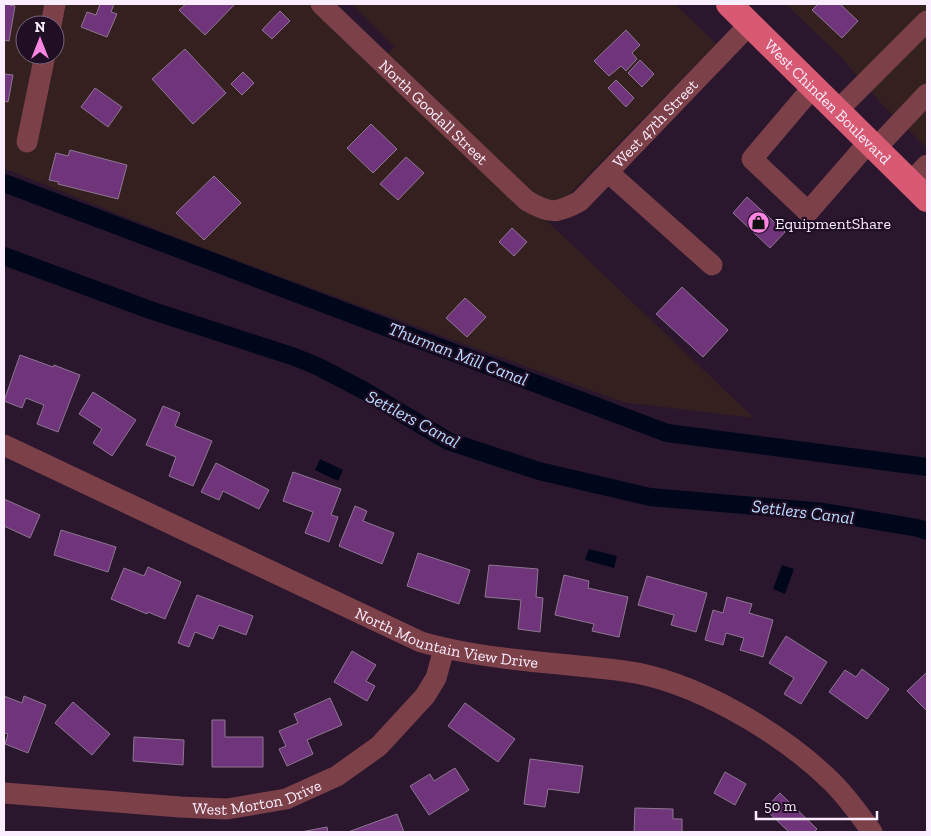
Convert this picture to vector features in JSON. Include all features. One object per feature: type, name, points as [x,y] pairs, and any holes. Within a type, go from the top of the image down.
[{"type":"main road","name":"West Chinden Boulevard","points":[[729,4],[873,145],[922,182]]},
{"type":"street","name":"North Goodall Street","points":[[321,4],[526,200],[541,209],[553,211]]},
{"type":"street","points":[[837,111],[927,21]]},
{"type":"street","name":"West 47th Street","points":[[553,211],[564,210],[580,201],[609,173],[750,24]]},
{"type":"street","points":[[27,142],[43,65]]},
{"type":"street","points":[[813,87],[752,158],[808,212],[873,145],[927,94]]},
{"type":"street","points":[[609,173],[712,265]]},
{"type":"street","name":"North Mountain View Drive","points":[[4,446],[421,642],[444,649],[504,659],[625,671],[657,677],[687,688],[741,715],[792,748],[832,782],[858,812],[872,832]]},
{"type":"street","name":"West Morton Drive","points":[[4,793],[226,809],[286,799],[337,776],[379,746],[425,696],[436,678],[444,649]]},
{"type":"shaded area","points":[[4,4],[310,4],[375,68],[394,47],[352,4],[675,4],[716,44],[545,219],[754,418],[623,402],[203,248],[4,168]]},
{"type":"shaded area","points":[[786,4],[927,4],[927,148],[883,105],[840,56]]},
{"type":"water","points":[[320,459],[343,470],[338,481],[315,470]]},
{"type":"water","points":[[589,549],[617,556],[614,568],[585,560]]},
{"type":"water","points":[[782,565],[794,569],[785,594],[773,589]]},
{"type":"building","points":[[4,4],[15,6],[9,41],[4,40]]},
{"type":"building","points":[[100,4],[114,4],[111,12],[117,14],[107,37],[81,27],[87,12],[96,15]]},
{"type":"building","points":[[186,4],[235,4],[205,35],[179,10]]},
{"type":"building","points":[[818,4],[840,4],[858,21],[842,38],[812,10]]},
{"type":"building","points":[[280,11],[290,21],[272,39],[262,30]]},
{"type":"building","points":[[626,30],[640,45],[632,53],[637,59],[626,71],[621,66],[609,76],[594,61]]},
{"type":"building","points":[[185,49],[226,93],[193,124],[152,79]]},
{"type":"building","points":[[640,60],[654,74],[642,87],[628,73]]},
{"type":"building","points":[[243,72],[254,83],[242,95],[231,84]]},
{"type":"building","points":[[4,74],[13,75],[8,102],[4,101]]},
{"type":"building","points":[[616,80],[634,98],[626,107],[608,88]]},
{"type":"building","points":[[95,88],[122,107],[108,127],[81,107]]},
{"type":"building","points":[[371,124],[397,149],[373,173],[347,148]]},
{"type":"building","points":[[70,150],[127,165],[118,199],[49,180],[56,153],[68,156]]},
{"type":"building","points":[[406,157],[424,173],[398,200],[380,184]]},
{"type":"building","points":[[214,176],[241,203],[204,240],[176,213]]},
{"type":"building","name":"EquipmentShare","points":[[747,197],[785,232],[770,248],[733,213]]},
{"type":"building","points":[[512,228],[527,242],[514,256],[499,242]]},
{"type":"building","points":[[682,287],[728,330],[703,357],[656,314]]},
{"type":"building","points":[[465,298],[486,317],[467,337],[446,318]]},
{"type":"building","points":[[20,355],[80,375],[58,432],[37,424],[44,405],[26,398],[22,408],[4,401]]},
{"type":"building","points":[[93,392],[136,420],[112,456],[93,443],[102,429],[79,414]]},
{"type":"building","points":[[163,406],[180,413],[175,426],[212,441],[193,486],[169,476],[176,457],[146,445]]},
{"type":"building","points":[[216,463],[269,490],[259,509],[223,491],[219,500],[201,492]]},
{"type":"building","points":[[293,472],[341,489],[331,515],[338,517],[329,542],[305,533],[313,512],[283,501]]},
{"type":"building","points":[[4,499],[40,515],[30,538],[4,526]]},
{"type":"building","points":[[355,506],[367,511],[363,521],[394,533],[382,564],[339,546]]},
{"type":"building","points":[[61,530],[116,547],[108,572],[54,555]]},
{"type":"building","points":[[418,553],[470,570],[459,604],[407,586]]},
{"type":"building","points":[[489,565],[538,569],[536,597],[543,598],[540,632],[518,629],[521,600],[485,597]]},
{"type":"building","points":[[148,567],[181,582],[165,619],[148,612],[147,614],[111,599],[124,568],[144,576]]},
{"type":"building","points":[[564,575],[589,581],[588,588],[628,597],[619,637],[592,631],[594,624],[555,615]]},
{"type":"building","points":[[647,576],[707,593],[696,632],[671,625],[674,615],[638,605]]},
{"type":"building","points":[[197,595],[253,616],[246,635],[219,625],[213,639],[195,632],[189,647],[178,643]]},
{"type":"building","points":[[727,597],[752,604],[749,613],[773,620],[763,657],[740,650],[744,638],[726,633],[723,645],[705,640],[713,610],[723,613]]},
{"type":"building","points":[[786,636],[827,662],[801,704],[784,694],[794,678],[769,663]]},
{"type":"building","points":[[352,651],[376,665],[366,681],[375,686],[367,701],[334,682]]},
{"type":"building","points":[[862,669],[889,689],[867,719],[829,692],[845,670],[856,677]]},
{"type":"building","points":[[926,673],[927,675],[927,711],[907,691]]},
{"type":"building","points":[[4,696],[22,703],[24,696],[46,705],[28,753],[5,744],[8,734],[4,733]]},
{"type":"building","points":[[330,698],[342,725],[307,740],[313,754],[287,766],[279,749],[286,746],[279,731],[298,723],[294,714]]},
{"type":"building","points":[[73,702],[110,734],[92,755],[55,723]]},
{"type":"building","points":[[465,703],[515,739],[498,762],[448,726]]},
{"type":"building","points":[[212,720],[225,720],[225,737],[263,737],[263,767],[212,767]]},
{"type":"building","points":[[134,737],[184,740],[183,765],[133,761]]},
{"type":"building","points":[[530,759],[583,766],[579,793],[548,789],[545,807],[524,804]]},
{"type":"building","points":[[455,768],[469,790],[429,815],[410,786],[430,774],[434,781]]},
{"type":"building","points":[[725,772],[746,784],[735,805],[714,793]]},
{"type":"building","points":[[780,793],[817,829],[814,832],[789,832],[765,809]]},
{"type":"building","points":[[635,808],[673,809],[673,819],[682,819],[682,832],[634,832]]},
{"type":"building","points":[[397,814],[404,832],[348,832]]},
{"type":"building","points":[[327,827],[328,832],[301,832]]},
{"type":"waterway","name":"Thurman Mill Canal","points":[[4,183],[667,433],[927,467]]},
{"type":"waterway","name":"Settlers Canal","points":[[4,256],[153,311],[295,357],[363,390],[448,441],[539,471],[650,497],[824,512],[927,531]]},
{"type":"place","name":"EquipmentShare","points":[[759,223]]}]
